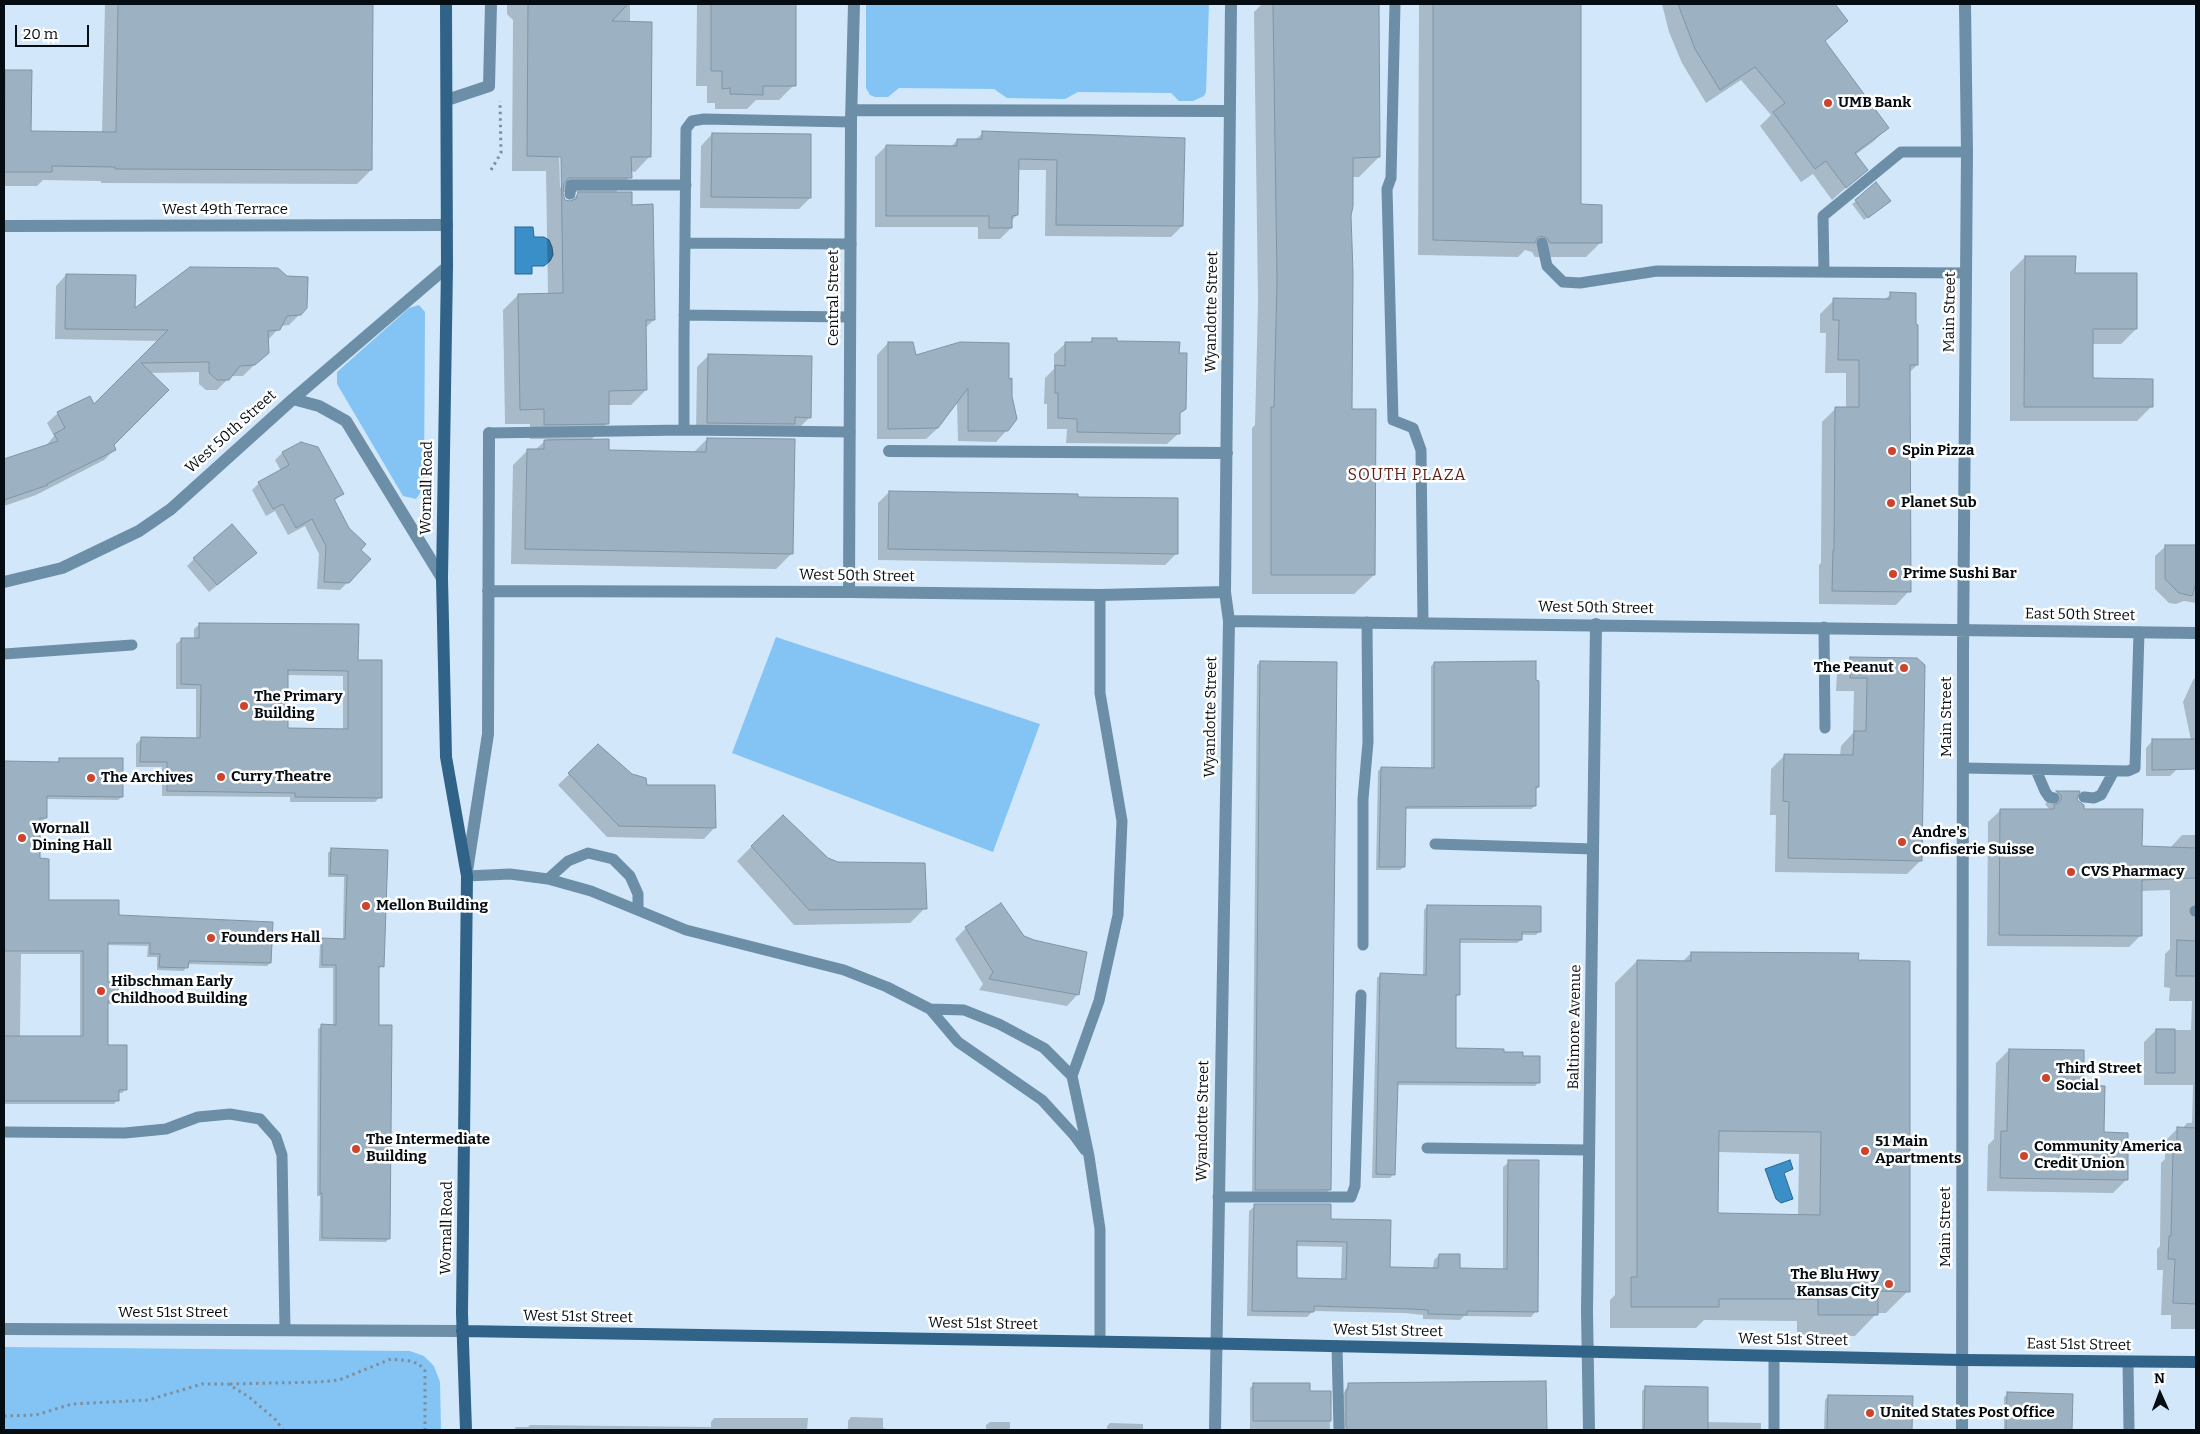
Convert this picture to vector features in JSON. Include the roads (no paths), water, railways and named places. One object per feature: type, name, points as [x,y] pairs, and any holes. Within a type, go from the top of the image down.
[{"type":"street","name":"Wornall Road","points":[[446,4],[447,267],[442,578],[446,757],[467,876]]},
{"type":"street","points":[[447,100],[489,86],[491,4]]},
{"type":"street","name":"Central Street","points":[[849,592],[854,4]]},
{"type":"street","name":"Wyandotte Street","points":[[1215,1430],[1229,621],[1225,592],[1231,4]]},
{"type":"street","name":"Main Street","points":[[1962,1430],[1963,630],[1967,152],[1964,4]]},
{"type":"street","points":[[852,116],[1230,111]]},
{"type":"street","name":"West 49th Terrace","points":[[4,226],[447,225]]},
{"type":"street","points":[[293,399],[447,267]]},
{"type":"street","name":"West 50th Street","points":[[4,582],[62,568],[139,531],[171,509],[293,399],[319,406],[346,421],[442,578]]},
{"type":"street","name":"Wornall Road","points":[[466,1430],[462,1331],[467,876],[488,734],[489,433]]},
{"type":"street","points":[[888,451],[1226,453]]},
{"type":"street","name":"West 50th Street","points":[[488,591],[1100,595],[1225,592]]},
{"type":"street","name":"West 50th Street","points":[[1229,621],[1963,630]]},
{"type":"street","name":"Baltimore Avenue","points":[[1589,1430],[1589,1150],[1596,624]]},
{"type":"street","name":"East 50th Street","points":[[1963,630],[2196,633]]},
{"type":"street","name":"West 51st Street","points":[[4,1329],[462,1331],[1337,1346],[1962,1360]]},
{"type":"street","name":"East 51st Street","points":[[1962,1360],[2196,1362]]},
{"type":"lane","points":[[1395,4],[1391,178],[1387,189],[1393,420],[1413,428],[1421,450],[1423,623]]},
{"type":"lane","points":[[684,430],[686,129],[692,121],[704,118],[852,116]]},
{"type":"lane","points":[[1824,272],[1823,216],[1902,152],[1967,152]]},
{"type":"lane","points":[[570,194],[571,185],[686,185]]},
{"type":"lane","points":[[1542,243],[1547,266],[1563,282],[1580,283],[1657,271],[1966,273]]},
{"type":"lane","points":[[685,244],[851,244]]},
{"type":"lane","points":[[684,316],[850,317]]},
{"type":"lane","points":[[489,433],[684,430],[850,432]]},
{"type":"lane","points":[[1100,595],[1100,693],[1122,821],[1118,915],[1099,1001],[1072,1076],[1089,1156],[1100,1229],[1100,1342]]},
{"type":"lane","points":[[1363,945],[1363,799],[1368,742],[1367,622]]},
{"type":"lane","points":[[1824,628],[1825,728]]},
{"type":"lane","points":[[1963,768],[2128,771],[2135,768],[2139,632]]},
{"type":"lane","points":[[4,654],[132,645]]},
{"type":"lane","points":[[2036,770],[2045,791],[2049,797],[2054,798]]},
{"type":"lane","points":[[2084,797],[2094,798],[2101,795],[2114,771]]},
{"type":"lane","points":[[1435,844],[1593,849]]},
{"type":"lane","points":[[548,879],[568,861],[588,853],[613,859],[630,876],[638,894],[638,910]]},
{"type":"lane","points":[[467,876],[510,874],[548,879],[591,891],[686,930],[844,970],[887,987],[930,1009],[958,1042],[1042,1100],[1074,1135],[1089,1156]]},
{"type":"lane","points":[[1218,1197],[1351,1197],[1355,1186],[1361,996]]},
{"type":"lane","points":[[930,1009],[964,1010],[999,1024],[1044,1048],[1072,1076]]},
{"type":"lane","points":[[4,1132],[125,1133],[166,1128],[198,1117],[230,1114],[260,1120],[276,1138],[282,1155],[285,1330]]},
{"type":"lane","points":[[1427,1148],[1589,1150]]},
{"type":"lane","points":[[1337,1346],[1338,1430]]},
{"type":"lane","points":[[1774,1356],[1774,1430]]},
{"type":"lane","points":[[2128,1362],[2129,1430]]},
{"type":"place","name":"UMB Bank","points":[[1828,103]]},
{"type":"place","name":"Spin Pizza","points":[[1892,451]]},
{"type":"place","name":"Planet Sub","points":[[1891,503]]},
{"type":"place","name":"Prime Sushi Bar","points":[[1893,574]]},
{"type":"place","name":"The Peanut","points":[[1904,668]]},
{"type":"place","name":"The Primary Building","points":[[244,706]]},
{"type":"place","name":"Curry Theatre","points":[[221,777]]},
{"type":"place","name":"The Archives","points":[[91,778]]},
{"type":"place","name":"Wornall Dining Hall","points":[[22,838]]},
{"type":"place","name":"Andre's Confiserie Suisse","points":[[1902,842]]},
{"type":"place","name":"CVS Pharmacy","points":[[2071,872]]},
{"type":"place","name":"Mellon Building","points":[[366,906]]},
{"type":"place","name":"Founders Hall","points":[[211,938]]},
{"type":"place","name":"Hibschman Early Childhood Building","points":[[101,991]]},
{"type":"place","name":"Third Street Social","points":[[2046,1078]]},
{"type":"place","name":"The Intermediate Building","points":[[356,1149]]},
{"type":"place","name":"51 Main Apartments","points":[[1865,1151]]},
{"type":"place","name":"Community America Credit Union","points":[[2024,1156]]},
{"type":"place","name":"The Blu Hwy Kansas City","points":[[1889,1284]]},
{"type":"place","name":"United States Post Office","points":[[1870,1413]]},
{"type":"district","name":"SOUTH PLAZA","points":[[1407,476]]}]
